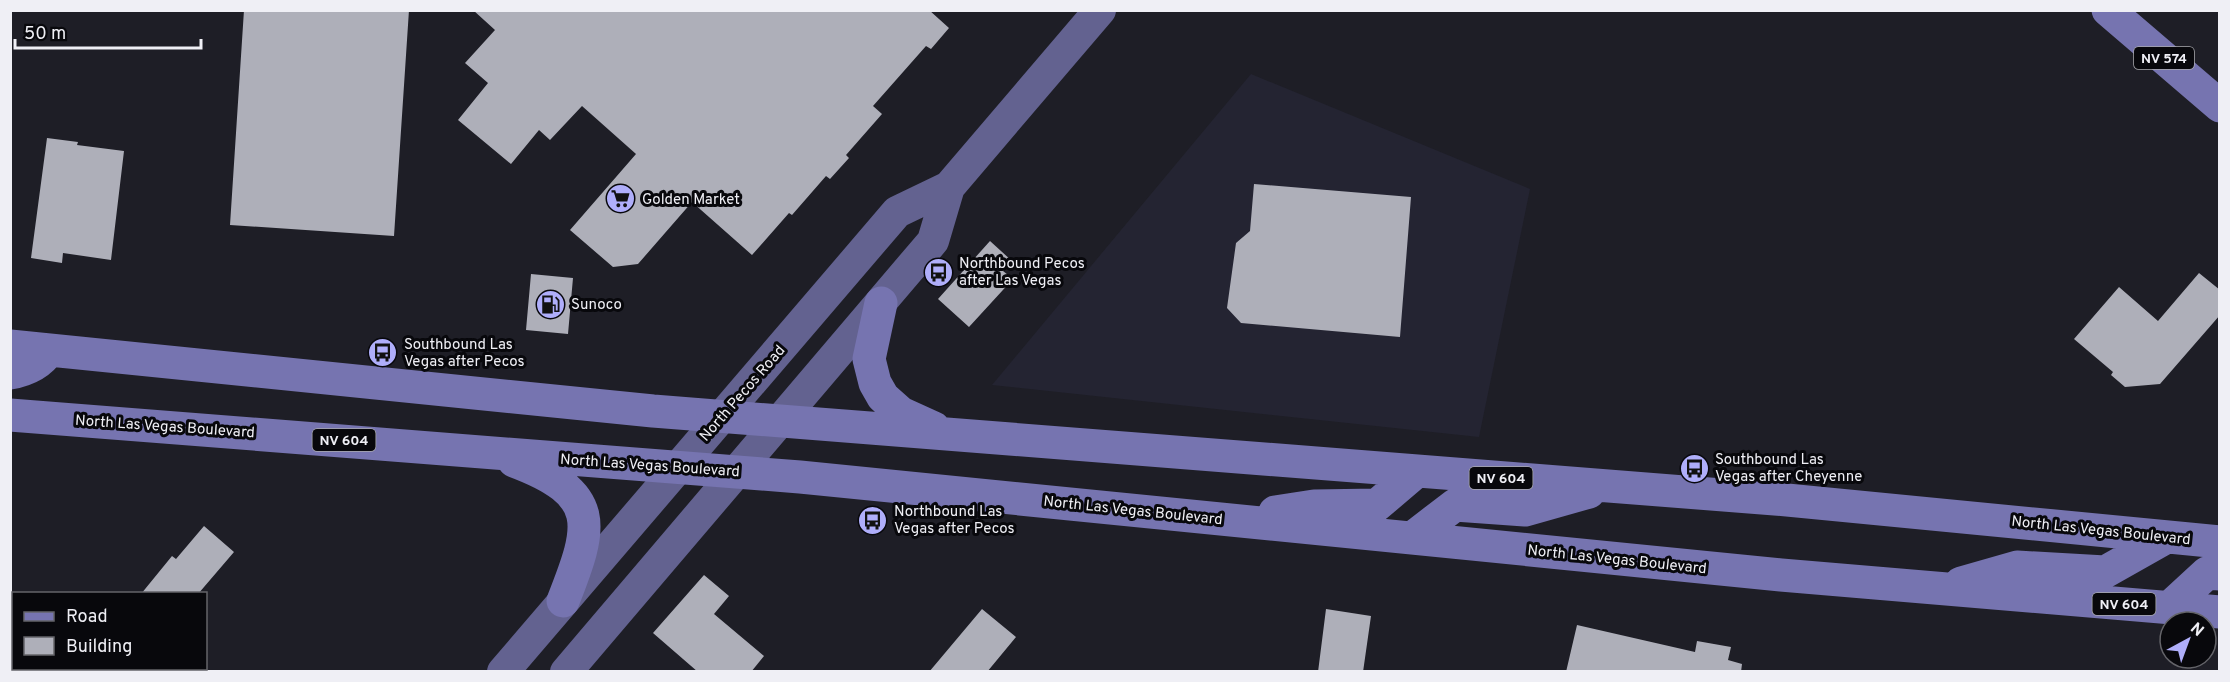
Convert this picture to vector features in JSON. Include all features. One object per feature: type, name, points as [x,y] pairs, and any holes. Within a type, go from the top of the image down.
[{"type":"main road","name":"North Pecos Road","points":[[503,672],[897,212],[949,187],[1100,10]]},
{"type":"main road","name":"NV 574","points":[[2108,10],[2220,106]]},
{"type":"main road","name":"North Pecos Road","points":[[566,672],[933,242],[949,187]]},
{"type":"main road","points":[[881,303],[869,359],[875,383],[883,397],[901,413],[946,435]]},
{"type":"main road","name":"North Las Vegas Boulevard","points":[[10,346],[722,416],[1787,500],[2220,542]]},
{"type":"main road","points":[[10,373],[19,372],[42,361],[49,350]]},
{"type":"main road","name":"North Las Vegas Boulevard","points":[[10,415],[738,471],[1781,575],[2220,612]]},
{"type":"main road","points":[[490,451],[532,467],[562,486],[578,501],[585,519],[583,546],[563,601]]},
{"type":"main road","points":[[1226,519],[1314,506],[1377,505],[1417,471]]},
{"type":"main road","points":[[1412,538],[1455,506],[1525,510],[1611,486]]},
{"type":"main road","points":[[1942,589],[2017,567],[2105,572],[2167,537]]},
{"type":"main road","points":[[2169,608],[2207,573],[2220,574]]},
{"type":"shaded area","points":[[1251,74],[1530,189],[1479,437],[992,385]]},
{"type":"building","points":[[244,10],[409,10],[394,236],[230,225]]},
{"type":"building","points":[[473,10],[929,10],[949,28],[931,49],[926,46],[873,106],[882,114],[846,155],[849,158],[830,179],[826,176],[792,215],[789,213],[752,255],[692,202],[638,264],[613,267],[570,230],[636,154],[582,106],[550,140],[539,130],[511,164],[458,120],[488,83],[465,63],[495,30]]},
{"type":"building","points":[[47,138],[78,142],[77,145],[124,151],[111,260],[63,253],[62,263],[31,258]]},
{"type":"building","points":[[1254,184],[1411,197],[1400,337],[1241,323],[1227,308],[1236,243],[1250,231]]},
{"type":"building","points":[[990,241],[1012,261],[1003,271],[1013,279],[969,327],[938,299]]},
{"type":"building","points":[[2199,273],[2220,290],[2220,315],[2160,384],[2125,387],[2111,375],[2113,372],[2074,339],[2119,287],[2158,321]]},
{"type":"building","name":"Sunoco","points":[[531,274],[573,278],[568,334],[526,330]]},
{"type":"building","points":[[204,526],[234,552],[200,592],[143,592],[172,556],[176,559]]},
{"type":"building","points":[[704,575],[729,596],[714,614],[764,656],[751,672],[698,672],[653,633]]},
{"type":"building","points":[[982,609],[1016,637],[987,672],[929,672]]},
{"type":"building","points":[[1326,609],[1371,616],[1363,672],[1318,672]]},
{"type":"building","points":[[1577,625],[1695,652],[1697,641],[1731,647],[1728,660],[1742,664],[1741,672],[1566,672]]},
{"type":"place","name":"Golden Market","points":[[621,199]]},
{"type":"place","name":"Northbound Pecos after Las Vegas","points":[[938,272]]},
{"type":"place","name":"Sunoco","points":[[550,304]]},
{"type":"place","name":"Southbound Las Vegas after Pecos","points":[[383,353]]},
{"type":"place","name":"Southbound Las Vegas after Cheyenne","points":[[1694,468]]},
{"type":"place","name":"Northbound Las Vegas after Pecos","points":[[873,520]]}]
